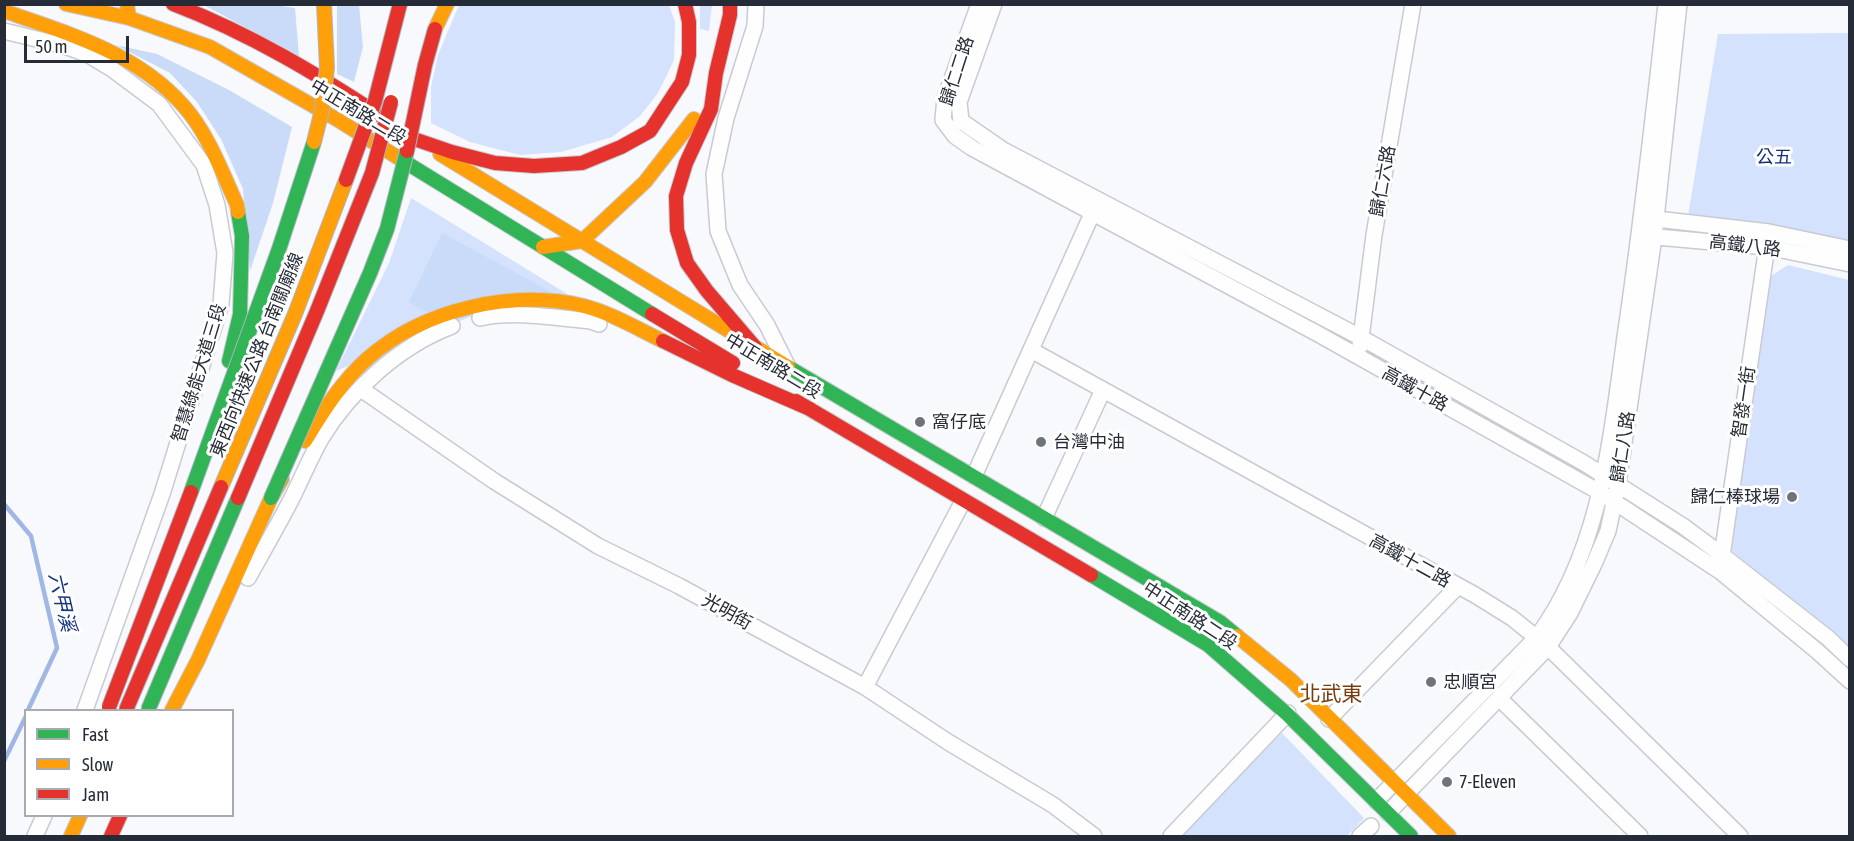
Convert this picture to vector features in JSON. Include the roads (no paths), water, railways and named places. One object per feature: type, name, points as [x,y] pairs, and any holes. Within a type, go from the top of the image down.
[{"type":"main road","name":"中正南路二段","points":[[66,4],[128,11],[210,47],[338,120],[810,409],[1208,645],[1288,713],[1411,837]]},
{"type":"main road","name":"中正南路二段","points":[[173,4],[200,14],[272,49],[788,367],[1220,622],[1283,674],[1449,837]]},
{"type":"main road","points":[[108,709],[279,249],[317,130],[327,68],[324,4]]},
{"type":"main road","name":"東西向快速公路 台南關廟線","points":[[127,709],[290,325],[335,210],[375,101],[399,4]]},
{"type":"main road","points":[[173,709],[203,650],[271,498],[387,229],[397,195],[422,75],[435,29],[446,4]]},
{"type":"main road","points":[[417,140],[495,163],[534,166],[582,163],[621,147],[650,131],[682,82],[689,55],[689,22],[685,4]]},
{"type":"main road","points":[[730,4],[730,15],[716,73],[711,109],[686,163],[676,196],[677,230],[687,263],[707,291],[755,347]]},
{"type":"main road","points":[[4,11],[91,42],[143,69],[170,91],[192,116],[217,161],[237,205],[242,236],[240,314],[214,428]]},
{"type":"main road","points":[[543,247],[582,241],[645,182],[691,125],[716,73]]},
{"type":"main road","name":"東西向快速公路 台南關廟線","points":[[149,709],[317,311],[372,173],[394,94]]},
{"type":"main road","points":[[271,498],[322,413],[350,378],[379,350],[422,324],[474,306],[524,301],[583,306],[645,330],[731,375],[810,409]]},
{"type":"main road","points":[[60,837],[68,817]]},
{"type":"main road","points":[[71,837],[80,817]]},
{"type":"main road","points":[[111,837],[120,817]]},
{"type":"street","points":[[756,4],[756,26],[726,118],[714,174],[717,220],[718,231],[740,285],[766,325],[788,367]]},
{"type":"street","name":"歸仁二路","points":[[955,135],[943,120],[945,98],[979,4]]},
{"type":"street","name":"歸仁二路","points":[[977,133],[961,121],[959,102],[994,4]]},
{"type":"street","name":"歸仁六路","points":[[1360,358],[1360,338],[1374,235],[1413,4]]},
{"type":"street","name":"歸仁八路","points":[[1649,218],[1666,4]]},
{"type":"street","name":"歸仁八路","points":[[1376,801],[1570,613],[1608,531],[1618,484],[1649,218],[1679,4]]},
{"type":"street","name":"智慧綠能大道三段","points":[[4,31],[65,46],[89,55],[159,104],[204,165],[217,205],[225,253],[221,304],[212,336],[162,494],[86,709]]},
{"type":"street","name":"高鐵十路","points":[[977,133],[1096,206],[1615,501],[1720,572],[1850,681]]},
{"type":"street","name":"高鐵十路","points":[[955,135],[972,148],[1096,206],[1360,338],[1604,475],[1722,555],[1828,638],[1850,659]]},
{"type":"street","points":[[974,476],[1096,206]]},
{"type":"street","name":"高鐵八路","points":[[1649,218],[1768,239],[1850,249]]},
{"type":"street","name":"歸仁八路","points":[[1388,813],[1499,698],[1542,642],[1548,621],[1580,558],[1601,493],[1647,236]]},
{"type":"street","name":"高鐵八路","points":[[1647,236],[1768,239],[1850,264]]},
{"type":"street","name":"智發一街","points":[[1720,572],[1768,239]]},
{"type":"street","points":[[178,709],[322,437],[351,397],[378,369],[437,332],[460,323],[489,316],[533,316],[591,321],[655,345],[682,351]]},
{"type":"street","name":"高鐵十二路","points":[[1031,350],[1475,595],[1512,618],[1542,642],[1740,837]]},
{"type":"street","name":"光明街","points":[[361,388],[494,481],[598,546],[679,586],[865,687],[948,742],[1053,806],[1094,837]]},
{"type":"street","points":[[1044,518],[1103,390]]},
{"type":"street","points":[[865,687],[963,501]]},
{"type":"street","points":[[1329,718],[1457,587]]},
{"type":"street","points":[[1499,698],[1640,837]]},
{"type":"street","points":[[1171,837],[1288,713]]},
{"type":"street","points":[[35,837],[44,817]]},
{"type":"street","points":[[117,837],[126,817]]},
{"type":"waterway","name":"六甲溪","points":[[4,504],[31,536],[57,648],[28,709]]},
{"type":"waterway","name":"六甲溪","points":[[4,761],[24,720]]},
{"type":"place","name":"窩仔底","points":[[920,422]]},
{"type":"place","name":"台灣中油","points":[[1041,442]]},
{"type":"place","name":"歸仁棒球場","points":[[1792,497]]},
{"type":"place","name":"忠順宮","points":[[1431,682]]},
{"type":"place","name":"7-Eleven","points":[[1447,782]]},
{"type":"district","name":"北武東","points":[[1331,694]]},
{"type":"park label","name":"公五","points":[[1774,157]]}]
